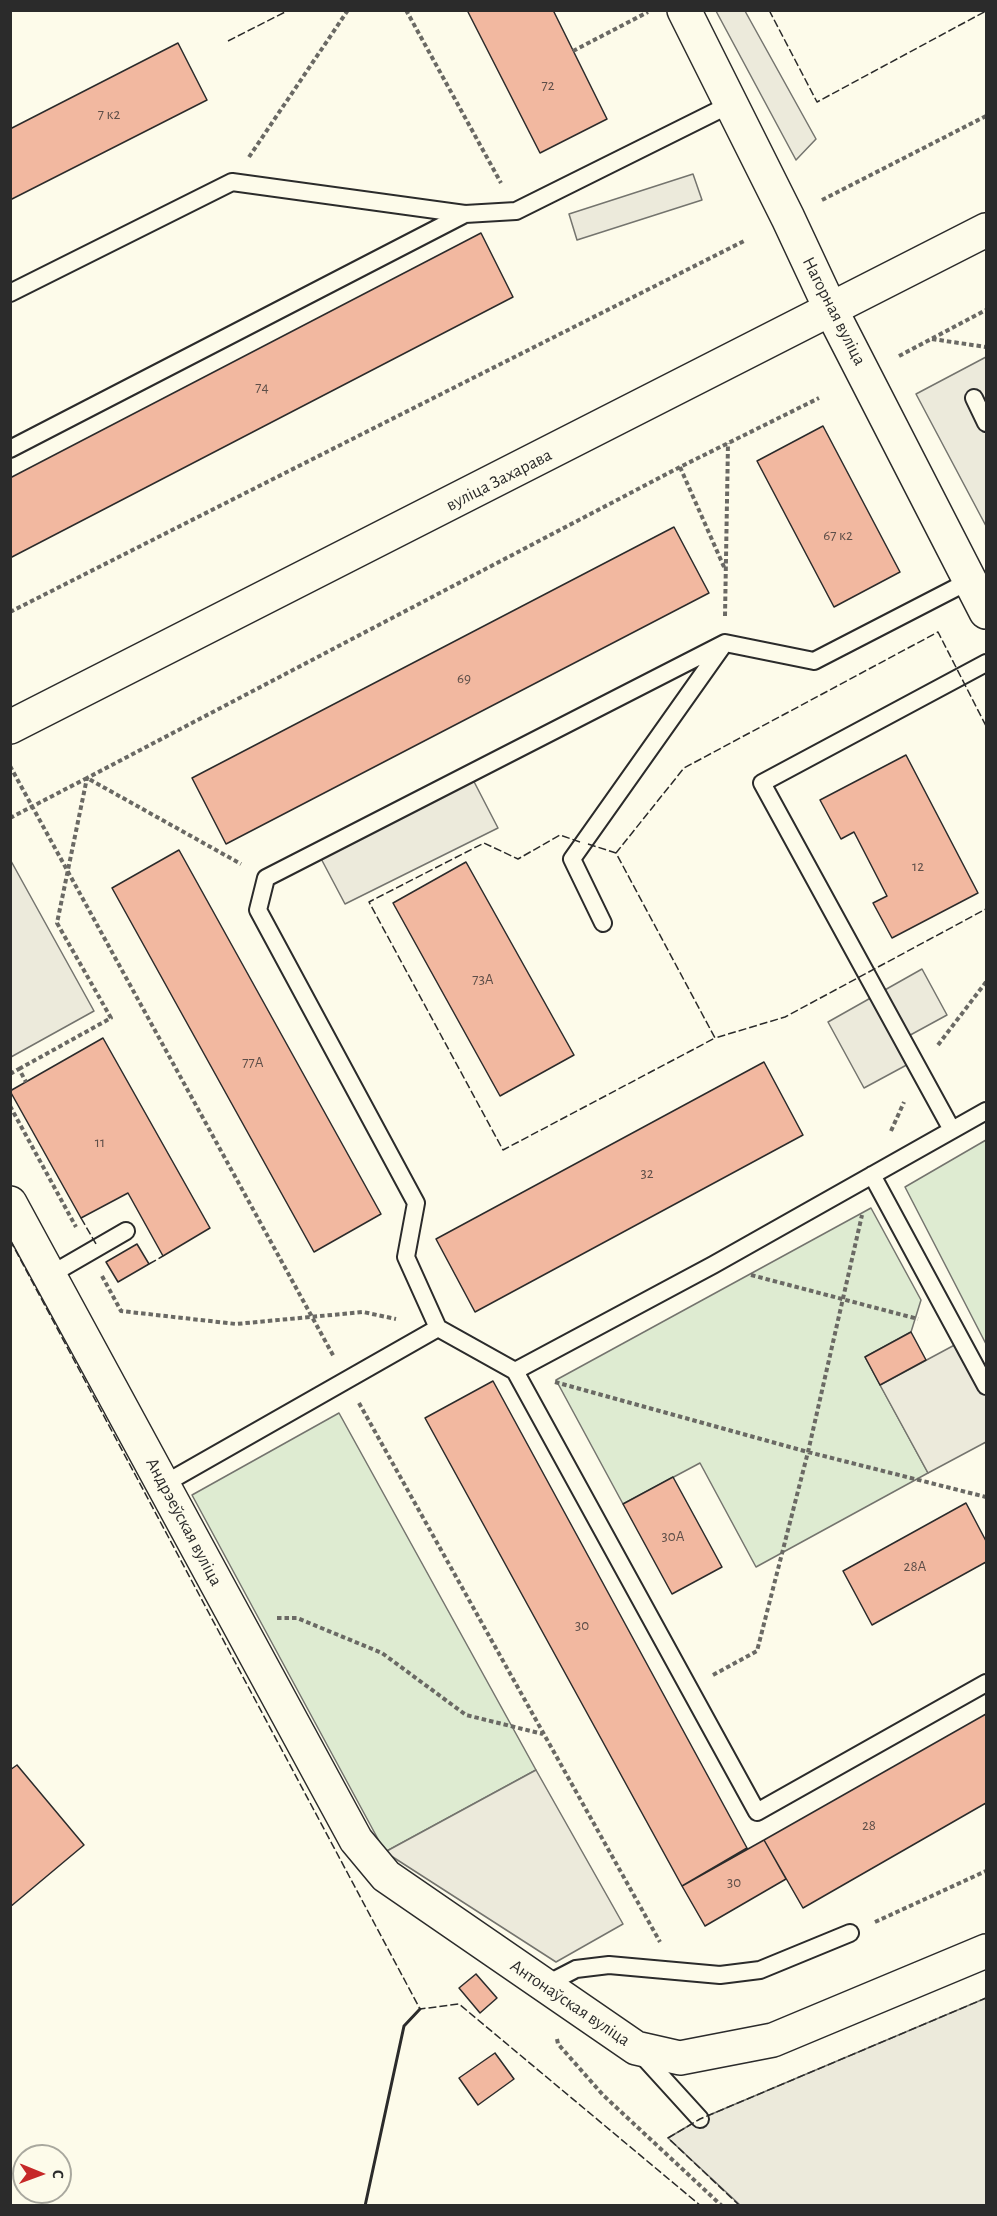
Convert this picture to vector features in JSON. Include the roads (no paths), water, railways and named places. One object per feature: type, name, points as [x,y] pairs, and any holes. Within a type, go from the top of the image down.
[{"type":"street","name":"Нагорная вуліца","points":[[684,10],[831,310],[987,612]]},
{"type":"street","name":"вуліца Захарава","points":[[10,727],[987,230]]},
{"type":"street","name":"Андрэеўская вуліца","points":[[10,1203],[356,1840]]},
{"type":"street","name":"Антонаўская вуліца","points":[[356,1840],[386,1876],[636,2048],[680,2058],[773,2040],[987,1951]]},
{"type":"lane","points":[[10,293],[232,182],[465,214],[516,211],[731,104]]},
{"type":"lane","points":[[10,449],[465,214]]},
{"type":"lane","points":[[974,398],[987,423]]},
{"type":"lane","points":[[971,580],[814,661],[725,643],[266,878],[258,910],[416,1203],[406,1257],[438,1328],[515,1371],[688,1689],[758,1812],[987,1683]]},
{"type":"lane","points":[[603,923],[572,859],[725,643]]},
{"type":"lane","points":[[952,1130],[762,783],[987,663]]},
{"type":"lane","points":[[515,1371],[712,1265],[987,1111]]},
{"type":"lane","points":[[872,1175],[987,1386]]},
{"type":"lane","points":[[50,1275],[126,1232]]},
{"type":"lane","points":[[164,1484],[438,1328]]},
{"type":"lane","points":[[545,1985],[576,1969],[609,1965],[720,1975],[760,1970],[850,1933]]},
{"type":"lane","points":[[636,2048],[699,2119]]}]
